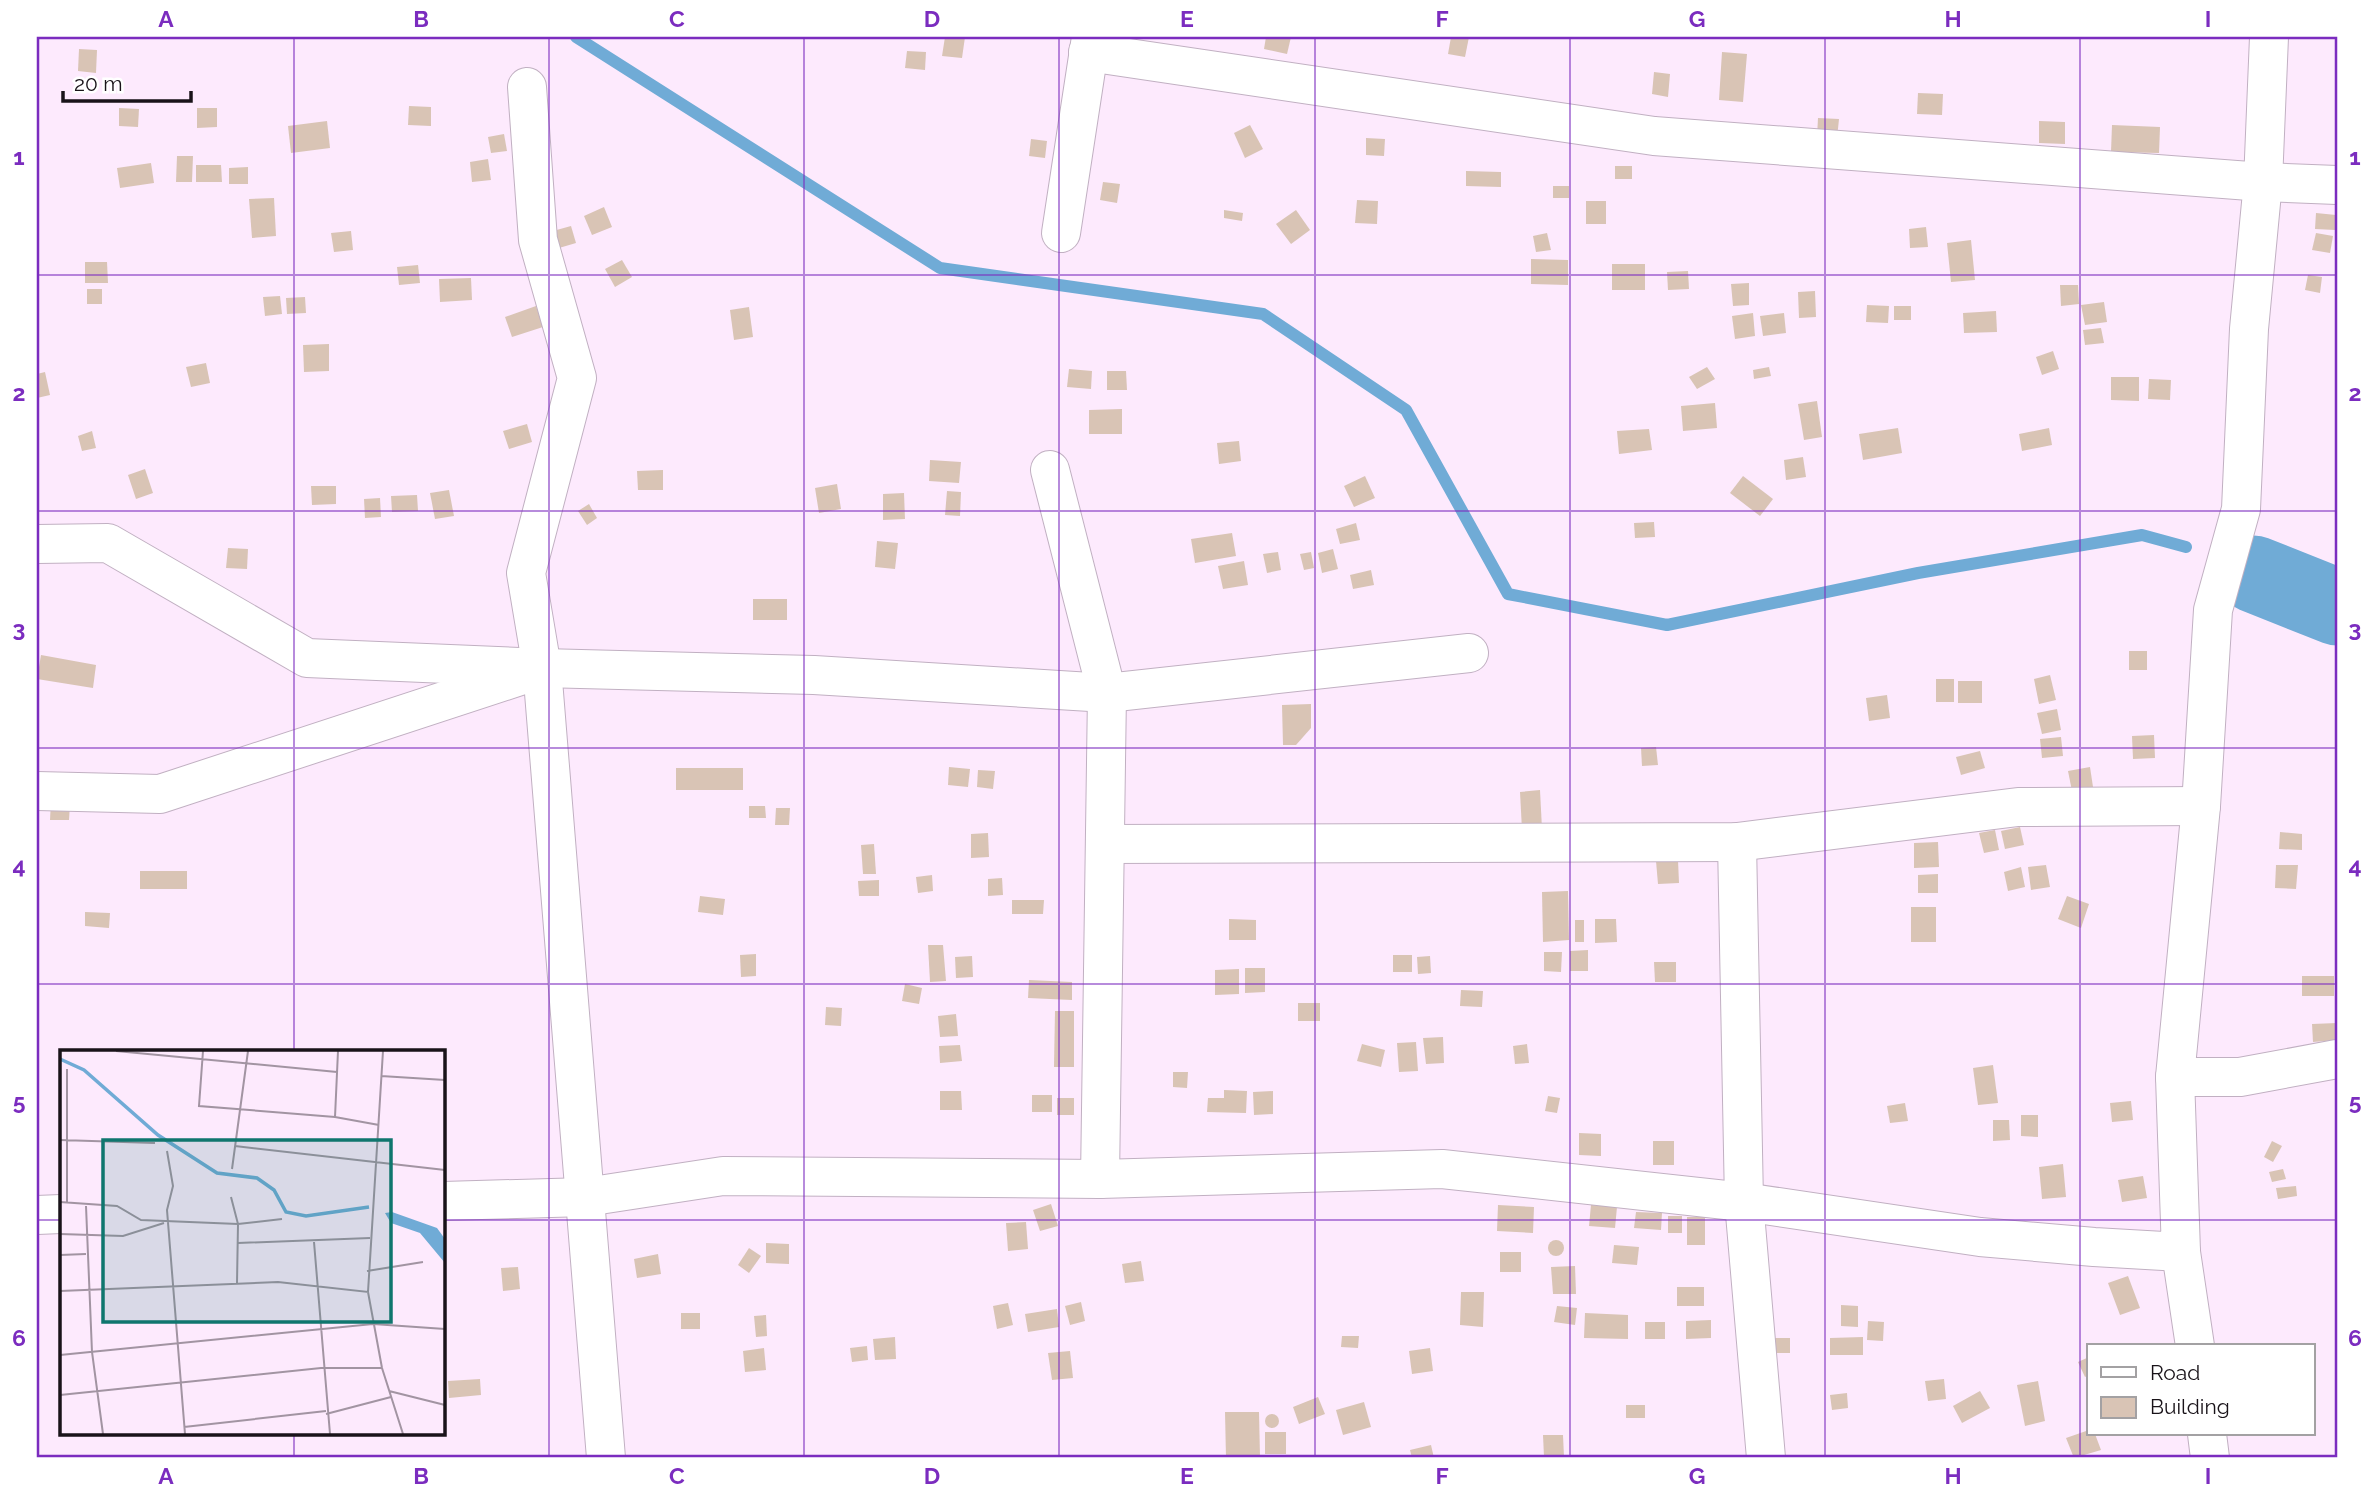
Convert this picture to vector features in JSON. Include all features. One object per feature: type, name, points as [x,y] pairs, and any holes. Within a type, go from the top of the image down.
[{"type":"street","points":[[2195,1344],[2182,1252],[2175,1077],[2201,806],[2213,611],[2241,509],[2249,329],[2263,181],[2269,37]]},
{"type":"street","points":[[1061,233],[1090,44],[1654,136],[2337,185]]},
{"type":"street","points":[[527,87],[538,240],[577,378],[526,573],[542,668],[606,1458]]},
{"type":"street","points":[[1050,470],[1107,693],[1101,1179]]},
{"type":"street","points":[[37,544],[108,543],[307,657],[542,668],[814,675],[1107,693],[1469,653]]},
{"type":"street","points":[[37,791],[160,794],[542,668]]},
{"type":"street","points":[[1105,844],[1737,842],[2018,807],[2201,806]]},
{"type":"street","points":[[1737,842],[1744,1202],[1766,1458]]},
{"type":"street","points":[[2175,1077],[2240,1077],[2337,1059]]},
{"type":"street","points":[[444,1201],[586,1197],[723,1176],[1101,1179],[1442,1169],[1744,1202],[1980,1237],[2182,1252]]},
{"type":"street","points":[[37,1215],[60,1214]]},
{"type":"street","points":[[2207,1436],[2210,1458]]},
{"type":"building","points":[[945,37],[965,37],[962,58],[942,56]]},
{"type":"building","points":[[1266,37],[1291,37],[1287,54],[1264,49]]},
{"type":"building","points":[[1451,37],[1469,37],[1465,57],[1448,54]]},
{"type":"building","points":[[79,49],[97,50],[96,73],[78,71]]},
{"type":"building","points":[[907,51],[926,52],[925,70],[905,68]]},
{"type":"building","points":[[1722,52],[1747,54],[1743,102],[1719,100]]},
{"type":"building","points":[[1654,72],[1670,74],[1668,97],[1652,94]]},
{"type":"building","points":[[1918,93],[1943,94],[1942,115],[1917,114]]},
{"type":"building","points":[[409,106],[431,107],[431,126],[408,125]]},
{"type":"building","points":[[119,108],[139,109],[138,127],[119,126]]},
{"type":"building","points":[[197,108],[217,108],[217,127],[197,128]]},
{"type":"building","points":[[1818,118],[1839,119],[1837,138],[1817,137]]},
{"type":"building","points":[[327,121],[330,148],[291,153],[288,126]]},
{"type":"building","points":[[2039,121],[2065,122],[2065,144],[2039,143]]},
{"type":"building","points":[[1250,125],[1263,149],[1245,158],[1234,133]]},
{"type":"building","points":[[2112,125],[2160,127],[2159,153],[2111,152]]},
{"type":"building","points":[[504,134],[507,151],[491,153],[488,137]]},
{"type":"building","points":[[1366,138],[1385,139],[1384,156],[1366,155]]},
{"type":"building","points":[[1031,139],[1047,141],[1045,158],[1029,156]]},
{"type":"building","points":[[177,156],[193,156],[192,182],[176,182]]},
{"type":"building","points":[[488,159],[491,180],[472,182],[470,162]]},
{"type":"building","points":[[151,163],[154,183],[120,188],[117,168]]},
{"type":"building","points":[[196,165],[221,165],[222,182],[196,182]]},
{"type":"building","points":[[1615,166],[1632,166],[1632,179],[1615,179]]},
{"type":"building","points":[[248,167],[248,184],[229,184],[229,168]]},
{"type":"building","points":[[1466,171],[1501,172],[1501,187],[1466,186]]},
{"type":"building","points":[[1103,182],[1120,184],[1117,203],[1100,200]]},
{"type":"building","points":[[1553,186],[1569,186],[1569,198],[1553,198]]},
{"type":"building","points":[[274,198],[276,236],[252,238],[249,199]]},
{"type":"building","points":[[1357,200],[1378,201],[1377,224],[1355,223]]},
{"type":"building","points":[[1586,201],[1606,201],[1606,224],[1586,224]]},
{"type":"building","points":[[604,207],[612,227],[592,235],[584,216]]},
{"type":"building","points":[[1224,210],[1243,213],[1242,221],[1224,218]]},
{"type":"building","points":[[1296,210],[1310,230],[1291,244],[1276,224]]},
{"type":"building","points":[[2316,213],[2336,215],[2335,230],[2315,229]]},
{"type":"building","points":[[571,226],[576,243],[559,248],[553,231]]},
{"type":"building","points":[[1926,227],[1928,247],[1910,248],[1909,229]]},
{"type":"building","points":[[351,231],[353,250],[334,252],[331,233]]},
{"type":"building","points":[[1547,233],[1551,250],[1536,252],[1533,236]]},
{"type":"building","points":[[2316,233],[2333,236],[2330,253],[2312,250]]},
{"type":"building","points":[[1971,240],[1975,280],[1951,282],[1947,243]]},
{"type":"building","points":[[1531,259],[1568,260],[1568,285],[1531,284]]},
{"type":"building","points":[[622,260],[632,277],[615,287],[605,269]]},
{"type":"building","points":[[85,262],[107,262],[108,283],[85,283]]},
{"type":"building","points":[[1612,264],[1645,264],[1645,290],[1612,290]]},
{"type":"building","points":[[418,265],[420,283],[399,285],[397,267]]},
{"type":"building","points":[[1688,271],[1689,289],[1668,290],[1667,272]]},
{"type":"building","points":[[2308,275],[2322,277],[2320,293],[2305,290]]},
{"type":"building","points":[[471,278],[472,300],[440,302],[439,279]]},
{"type":"building","points":[[1749,283],[1749,305],[1733,306],[1731,284]]},
{"type":"building","points":[[2060,285],[2078,285],[2079,304],[2061,306]]},
{"type":"building","points":[[87,289],[102,289],[102,304],[87,304]]},
{"type":"building","points":[[1815,291],[1816,317],[1799,318],[1798,292]]},
{"type":"building","points":[[280,296],[282,314],[265,316],[263,297]]},
{"type":"building","points":[[305,297],[306,313],[287,314],[286,298]]},
{"type":"building","points":[[2104,302],[2107,322],[2085,325],[2081,305]]},
{"type":"building","points":[[1867,305],[1889,306],[1888,323],[1866,322]]},
{"type":"building","points":[[536,306],[543,327],[512,337],[505,317]]},
{"type":"building","points":[[1894,306],[1911,306],[1911,320],[1894,320]]},
{"type":"building","points":[[749,307],[753,337],[734,340],[730,310]]},
{"type":"building","points":[[1996,311],[1997,332],[1964,333],[1963,313]]},
{"type":"building","points":[[1753,313],[1755,336],[1735,339],[1732,316]]},
{"type":"building","points":[[1784,313],[1786,333],[1763,336],[1760,316]]},
{"type":"building","points":[[2101,328],[2104,343],[2085,345],[2083,330]]},
{"type":"building","points":[[329,344],[329,371],[304,372],[303,345]]},
{"type":"building","points":[[2053,351],[2059,369],[2042,375],[2036,357]]},
{"type":"building","points":[[206,363],[210,383],[191,387],[186,367]]},
{"type":"building","points":[[1707,367],[1715,379],[1697,389],[1689,377]]},
{"type":"building","points":[[1769,367],[1771,376],[1754,379],[1753,370]]},
{"type":"building","points":[[1069,369],[1092,371],[1091,389],[1067,387]]},
{"type":"building","points":[[1107,371],[1126,371],[1127,390],[1107,390]]},
{"type":"building","points":[[45,372],[50,395],[37,398],[37,374]]},
{"type":"building","points":[[2111,377],[2139,377],[2139,401],[2111,400]]},
{"type":"building","points":[[2149,379],[2171,380],[2170,400],[2148,399]]},
{"type":"building","points":[[1817,401],[1822,437],[1804,440],[1798,404]]},
{"type":"building","points":[[1715,403],[1717,428],[1683,431],[1681,406]]},
{"type":"building","points":[[1122,409],[1122,434],[1089,434],[1089,410]]},
{"type":"building","points":[[527,424],[532,442],[509,449],[503,431]]},
{"type":"building","points":[[1898,428],[1902,453],[1863,460],[1859,434]]},
{"type":"building","points":[[2049,428],[2052,445],[2022,451],[2019,434]]},
{"type":"building","points":[[1649,429],[1652,450],[1619,454],[1617,431]]},
{"type":"building","points":[[92,431],[96,448],[82,451],[78,436]]},
{"type":"building","points":[[1239,441],[1241,461],[1219,464],[1217,443]]},
{"type":"building","points":[[1803,457],[1806,477],[1786,480],[1784,460]]},
{"type":"building","points":[[930,460],[961,462],[959,483],[929,481]]},
{"type":"building","points":[[145,469],[153,493],[136,499],[128,475]]},
{"type":"building","points":[[663,470],[663,490],[638,490],[637,471]]},
{"type":"building","points":[[1365,476],[1375,498],[1354,507],[1344,486]]},
{"type":"building","points":[[1743,476],[1773,499],[1760,516],[1730,493]]},
{"type":"building","points":[[837,484],[841,509],[819,513],[815,488]]},
{"type":"building","points":[[311,486],[336,486],[336,504],[312,505]]},
{"type":"building","points":[[449,490],[454,516],[435,519],[430,493]]},
{"type":"building","points":[[947,491],[961,492],[960,516],[945,515]]},
{"type":"building","points":[[904,493],[905,519],[883,520],[883,494]]},
{"type":"building","points":[[417,495],[418,511],[392,512],[391,496]]},
{"type":"building","points":[[380,498],[381,517],[365,518],[364,499]]},
{"type":"building","points":[[589,504],[597,518],[587,525],[578,511]]},
{"type":"building","points":[[1654,522],[1655,537],[1635,538],[1634,523]]},
{"type":"building","points":[[1356,523],[1360,540],[1340,544],[1336,529]]},
{"type":"building","points":[[1232,533],[1236,556],[1195,563],[1191,539]]},
{"type":"building","points":[[877,541],[898,543],[895,569],[875,567]]},
{"type":"building","points":[[228,548],[248,549],[247,569],[226,568]]},
{"type":"building","points":[[1333,549],[1338,569],[1322,573],[1318,553]]},
{"type":"building","points":[[1278,552],[1281,570],[1267,573],[1263,554]]},
{"type":"building","points":[[1311,552],[1314,568],[1304,570],[1300,554]]},
{"type":"building","points":[[1244,561],[1248,585],[1223,589],[1218,566]]},
{"type":"building","points":[[1371,570],[1374,585],[1353,589],[1350,575]]},
{"type":"building","points":[[753,599],[787,599],[787,620],[753,620]]},
{"type":"building","points":[[2129,651],[2147,651],[2147,670],[2129,670]]},
{"type":"building","points":[[41,655],[96,665],[93,688],[37,679]]},
{"type":"building","points":[[2050,675],[2056,700],[2039,704],[2034,679]]},
{"type":"building","points":[[1936,679],[1954,679],[1954,702],[1936,702]]},
{"type":"building","points":[[1958,681],[1982,681],[1982,703],[1958,703]]},
{"type":"building","points":[[1887,695],[1890,718],[1869,721],[1866,698]]},
{"type":"building","points":[[1311,704],[1311,728],[1296,745],[1283,745],[1282,705]]},
{"type":"building","points":[[2057,709],[2061,730],[2042,734],[2037,713]]},
{"type":"building","points":[[2154,735],[2155,758],[2133,759],[2132,736]]},
{"type":"building","points":[[2061,737],[2063,756],[2042,758],[2040,739]]},
{"type":"building","points":[[1656,747],[1658,765],[1642,766],[1641,748]]},
{"type":"building","points":[[1980,751],[1985,768],[1961,775],[1956,757]]},
{"type":"building","points":[[949,767],[970,769],[968,787],[948,785]]},
{"type":"building","points":[[2090,767],[2093,787],[2072,791],[2068,771]]},
{"type":"building","points":[[676,768],[743,768],[743,790],[676,790]]},
{"type":"building","points":[[978,770],[995,771],[993,789],[977,787]]},
{"type":"building","points":[[1540,790],[1542,829],[1522,830],[1520,792]]},
{"type":"building","points":[[51,801],[70,803],[69,820],[50,820]]},
{"type":"building","points":[[749,806],[765,806],[766,818],[749,818]]},
{"type":"building","points":[[776,808],[790,808],[789,825],[775,825]]},
{"type":"building","points":[[2020,827],[2024,845],[2005,849],[2001,831]]},
{"type":"building","points":[[1995,830],[1999,850],[1984,853],[1979,833]]},
{"type":"building","points":[[2280,832],[2302,834],[2302,850],[2279,849]]},
{"type":"building","points":[[988,833],[989,857],[971,858],[971,834]]},
{"type":"building","points":[[1938,842],[1939,867],[1914,868],[1914,843]]},
{"type":"building","points":[[874,844],[876,874],[863,874],[861,845]]},
{"type":"building","points":[[1678,860],[1679,883],[1658,884],[1656,861]]},
{"type":"building","points":[[2046,865],[2050,887],[2031,890],[2028,867]]},
{"type":"building","points":[[2276,865],[2298,865],[2296,889],[2275,888]]},
{"type":"building","points":[[2021,867],[2025,887],[2008,891],[2004,872]]},
{"type":"building","points":[[140,871],[187,871],[187,889],[140,889]]},
{"type":"building","points":[[1938,874],[1938,893],[1918,893],[1918,875]]},
{"type":"building","points":[[932,875],[933,891],[918,893],[916,877]]},
{"type":"building","points":[[1002,878],[1003,895],[988,896],[988,879]]},
{"type":"building","points":[[879,880],[879,896],[859,896],[858,881]]},
{"type":"building","points":[[1568,891],[1569,940],[1543,942],[1542,892]]},
{"type":"building","points":[[700,896],[725,899],[723,915],[698,912]]},
{"type":"building","points":[[2067,896],[2089,904],[2081,928],[2058,919]]},
{"type":"building","points":[[1012,900],[1044,900],[1043,914],[1012,914]]},
{"type":"building","points":[[1911,907],[1936,907],[1936,942],[1911,942]]},
{"type":"building","points":[[85,912],[110,913],[109,928],[85,926]]},
{"type":"building","points":[[1229,919],[1256,920],[1256,940],[1229,940]]},
{"type":"building","points":[[1595,919],[1616,919],[1617,942],[1595,943]]},
{"type":"building","points":[[1575,920],[1584,920],[1584,942],[1575,942]]},
{"type":"building","points":[[928,945],[943,945],[946,981],[930,982]]},
{"type":"building","points":[[1588,950],[1588,971],[1570,971],[1570,951]]},
{"type":"building","points":[[1544,952],[1562,952],[1561,972],[1544,971]]},
{"type":"building","points":[[756,954],[756,976],[741,977],[740,955]]},
{"type":"building","points":[[1393,955],[1412,955],[1412,972],[1393,972]]},
{"type":"building","points":[[972,956],[973,977],[956,978],[955,957]]},
{"type":"building","points":[[1430,956],[1431,973],[1418,974],[1417,957]]},
{"type":"building","points":[[1654,962],[1676,962],[1676,982],[1655,982]]},
{"type":"building","points":[[1245,968],[1265,968],[1265,992],[1245,993]]},
{"type":"building","points":[[1239,969],[1239,994],[1215,995],[1215,970]]},
{"type":"building","points":[[2302,976],[2334,976],[2334,996],[2302,996]]},
{"type":"building","points":[[1029,980],[1072,982],[1072,1000],[1028,998]]},
{"type":"building","points":[[905,984],[922,988],[919,1004],[902,1001]]},
{"type":"building","points":[[1461,990],[1483,991],[1482,1007],[1460,1006]]},
{"type":"building","points":[[1298,1003],[1320,1003],[1320,1021],[1298,1021]]},
{"type":"building","points":[[826,1007],[842,1008],[841,1026],[825,1025]]},
{"type":"building","points":[[1055,1011],[1074,1011],[1074,1067],[1054,1067]]},
{"type":"building","points":[[956,1014],[958,1036],[940,1037],[938,1016]]},
{"type":"building","points":[[2337,1023],[2337,1040],[2313,1042],[2312,1024]]},
{"type":"building","points":[[1443,1037],[1444,1063],[1426,1064],[1423,1038]]},
{"type":"building","points":[[1416,1042],[1418,1071],[1399,1072],[1397,1043]]},
{"type":"building","points":[[1362,1044],[1385,1050],[1381,1067],[1357,1061]]},
{"type":"building","points":[[1527,1044],[1529,1063],[1515,1064],[1513,1046]]},
{"type":"building","points":[[960,1045],[962,1061],[940,1063],[939,1046]]},
{"type":"building","points":[[1993,1065],[1998,1103],[1978,1105],[1973,1068]]},
{"type":"building","points":[[1173,1072],[1188,1072],[1187,1088],[1173,1087]]},
{"type":"building","points":[[1224,1090],[1247,1091],[1246,1113],[1207,1112],[1208,1098],[1224,1098]]},
{"type":"building","points":[[940,1091],[961,1091],[962,1110],[940,1110]]},
{"type":"building","points":[[1273,1091],[1273,1114],[1254,1115],[1253,1092]]},
{"type":"building","points":[[1032,1095],[1052,1095],[1052,1112],[1032,1112]]},
{"type":"building","points":[[1548,1096],[1560,1098],[1557,1113],[1545,1111]]},
{"type":"building","points":[[1057,1098],[1074,1098],[1074,1115],[1057,1115]]},
{"type":"building","points":[[2131,1101],[2133,1120],[2112,1122],[2110,1103]]},
{"type":"building","points":[[1905,1103],[1908,1121],[1890,1123],[1887,1106]]},
{"type":"building","points":[[2021,1115],[2038,1115],[2038,1137],[2021,1136]]},
{"type":"building","points":[[1993,1120],[2009,1120],[2010,1140],[1993,1141]]},
{"type":"building","points":[[1579,1133],[1601,1134],[1601,1156],[1579,1155]]},
{"type":"building","points":[[1653,1141],[1674,1141],[1674,1165],[1653,1165]]},
{"type":"building","points":[[2272,1141],[2282,1146],[2273,1162],[2264,1157]]},
{"type":"building","points":[[2063,1164],[2066,1197],[2042,1199],[2039,1167]]},
{"type":"building","points":[[2283,1169],[2286,1179],[2272,1182],[2269,1172]]},
{"type":"building","points":[[2143,1176],[2147,1198],[2122,1202],[2118,1180]]},
{"type":"building","points":[[2296,1186],[2297,1196],[2278,1199],[2276,1188]]},
{"type":"building","points":[[1051,1204],[1058,1226],[1040,1231],[1033,1210]]},
{"type":"building","points":[[1498,1205],[1534,1207],[1533,1233],[1497,1231]]},
{"type":"building","points":[[1591,1205],[1617,1207],[1615,1228],[1589,1226]]},
{"type":"building","points":[[1636,1212],[1662,1213],[1661,1230],[1634,1228]]},
{"type":"building","points":[[1668,1216],[1682,1216],[1682,1233],[1668,1233]]},
{"type":"building","points":[[1687,1217],[1705,1217],[1705,1245],[1687,1245]]},
{"type":"building","points":[[1026,1222],[1028,1249],[1008,1251],[1006,1223]]},
{"type":"building","points":[[1553,1240],[1559,1240],[1564,1248],[1562,1254],[1553,1256],[1548,1251],[1548,1245]]},
{"type":"building","points":[[766,1243],[789,1244],[789,1264],[766,1263]]},
{"type":"building","points":[[1614,1245],[1639,1247],[1637,1265],[1612,1263]]},
{"type":"building","points":[[749,1248],[761,1256],[749,1273],[738,1265]]},
{"type":"building","points":[[1500,1252],[1521,1252],[1521,1272],[1500,1272]]},
{"type":"building","points":[[658,1254],[661,1274],[637,1278],[634,1259]]},
{"type":"building","points":[[1141,1261],[1144,1281],[1125,1283],[1122,1264]]},
{"type":"building","points":[[1575,1266],[1576,1294],[1553,1294],[1551,1267]]},
{"type":"building","points":[[518,1267],[520,1289],[503,1291],[501,1268]]},
{"type":"building","points":[[2128,1276],[2140,1308],[2120,1315],[2108,1283]]},
{"type":"building","points":[[1677,1287],[1704,1287],[1704,1306],[1677,1306]]},
{"type":"building","points":[[1461,1292],[1484,1292],[1483,1327],[1460,1325]]},
{"type":"building","points":[[1081,1302],[1085,1321],[1070,1325],[1065,1306]]},
{"type":"building","points":[[1008,1303],[1013,1325],[997,1329],[993,1306]]},
{"type":"building","points":[[1841,1305],[1858,1306],[1858,1327],[1841,1326]]},
{"type":"building","points":[[1557,1306],[1577,1308],[1575,1325],[1554,1322]]},
{"type":"building","points":[[1057,1309],[1059,1327],[1028,1332],[1025,1314]]},
{"type":"building","points":[[681,1313],[700,1313],[700,1329],[681,1329]]},
{"type":"building","points":[[1585,1313],[1628,1315],[1628,1339],[1584,1338]]},
{"type":"building","points":[[766,1315],[767,1336],[756,1337],[754,1316]]},
{"type":"building","points":[[1711,1320],[1711,1338],[1686,1339],[1686,1321]]},
{"type":"building","points":[[1868,1321],[1884,1322],[1883,1341],[1867,1340]]},
{"type":"building","points":[[1645,1322],[1665,1322],[1665,1339],[1645,1339]]},
{"type":"building","points":[[1342,1336],[1359,1336],[1358,1348],[1341,1347]]},
{"type":"building","points":[[895,1337],[896,1359],[875,1360],[873,1339]]},
{"type":"building","points":[[1863,1337],[1863,1355],[1830,1355],[1830,1338]]},
{"type":"building","points":[[1775,1338],[1790,1338],[1790,1353],[1775,1353]]},
{"type":"building","points":[[867,1346],[868,1360],[852,1362],[850,1348]]},
{"type":"building","points":[[764,1348],[766,1370],[745,1372],[743,1351]]},
{"type":"building","points":[[1430,1348],[1433,1371],[1412,1374],[1409,1351]]},
{"type":"building","points":[[1070,1351],[1073,1378],[1052,1380],[1048,1353]]},
{"type":"building","points":[[2087,1358],[2087,1376],[2085,1377],[2078,1362]]},
{"type":"building","points":[[480,1379],[481,1395],[449,1398],[448,1381]]},
{"type":"building","points":[[1944,1379],[1946,1399],[1928,1401],[1925,1381]]},
{"type":"building","points":[[2038,1381],[2045,1421],[2025,1426],[2017,1385]]},
{"type":"building","points":[[1980,1391],[1990,1408],[1962,1423],[1953,1406]]},
{"type":"building","points":[[1847,1393],[1848,1408],[1832,1410],[1830,1395]]},
{"type":"building","points":[[1318,1397],[1325,1414],[1299,1424],[1293,1407]]},
{"type":"building","points":[[1364,1402],[1371,1427],[1343,1435],[1336,1410]]},
{"type":"building","points":[[1626,1405],[1645,1405],[1645,1418],[1626,1418]]},
{"type":"building","points":[[1225,1412],[1259,1412],[1260,1457],[1226,1458]]},
{"type":"building","points":[[1269,1414],[1275,1414],[1279,1421],[1275,1428],[1269,1428],[1265,1424],[1265,1418]]},
{"type":"building","points":[[2087,1431],[2087,1436],[2096,1436],[2101,1450],[2074,1458],[2066,1438]]},
{"type":"building","points":[[1265,1432],[1286,1432],[1286,1454],[1265,1454]]},
{"type":"building","points":[[1543,1435],[1563,1435],[1564,1457],[1544,1457]]},
{"type":"building","points":[[1431,1445],[1434,1458],[1412,1458],[1410,1450]]},
{"type":"waterway","points":[[576,37],[940,268],[1263,314],[1406,410],[1508,594],[1667,625],[1918,573],[2142,535],[2186,547]]},
{"type":"waterway","points":[[2254,574],[2337,607]]}]
